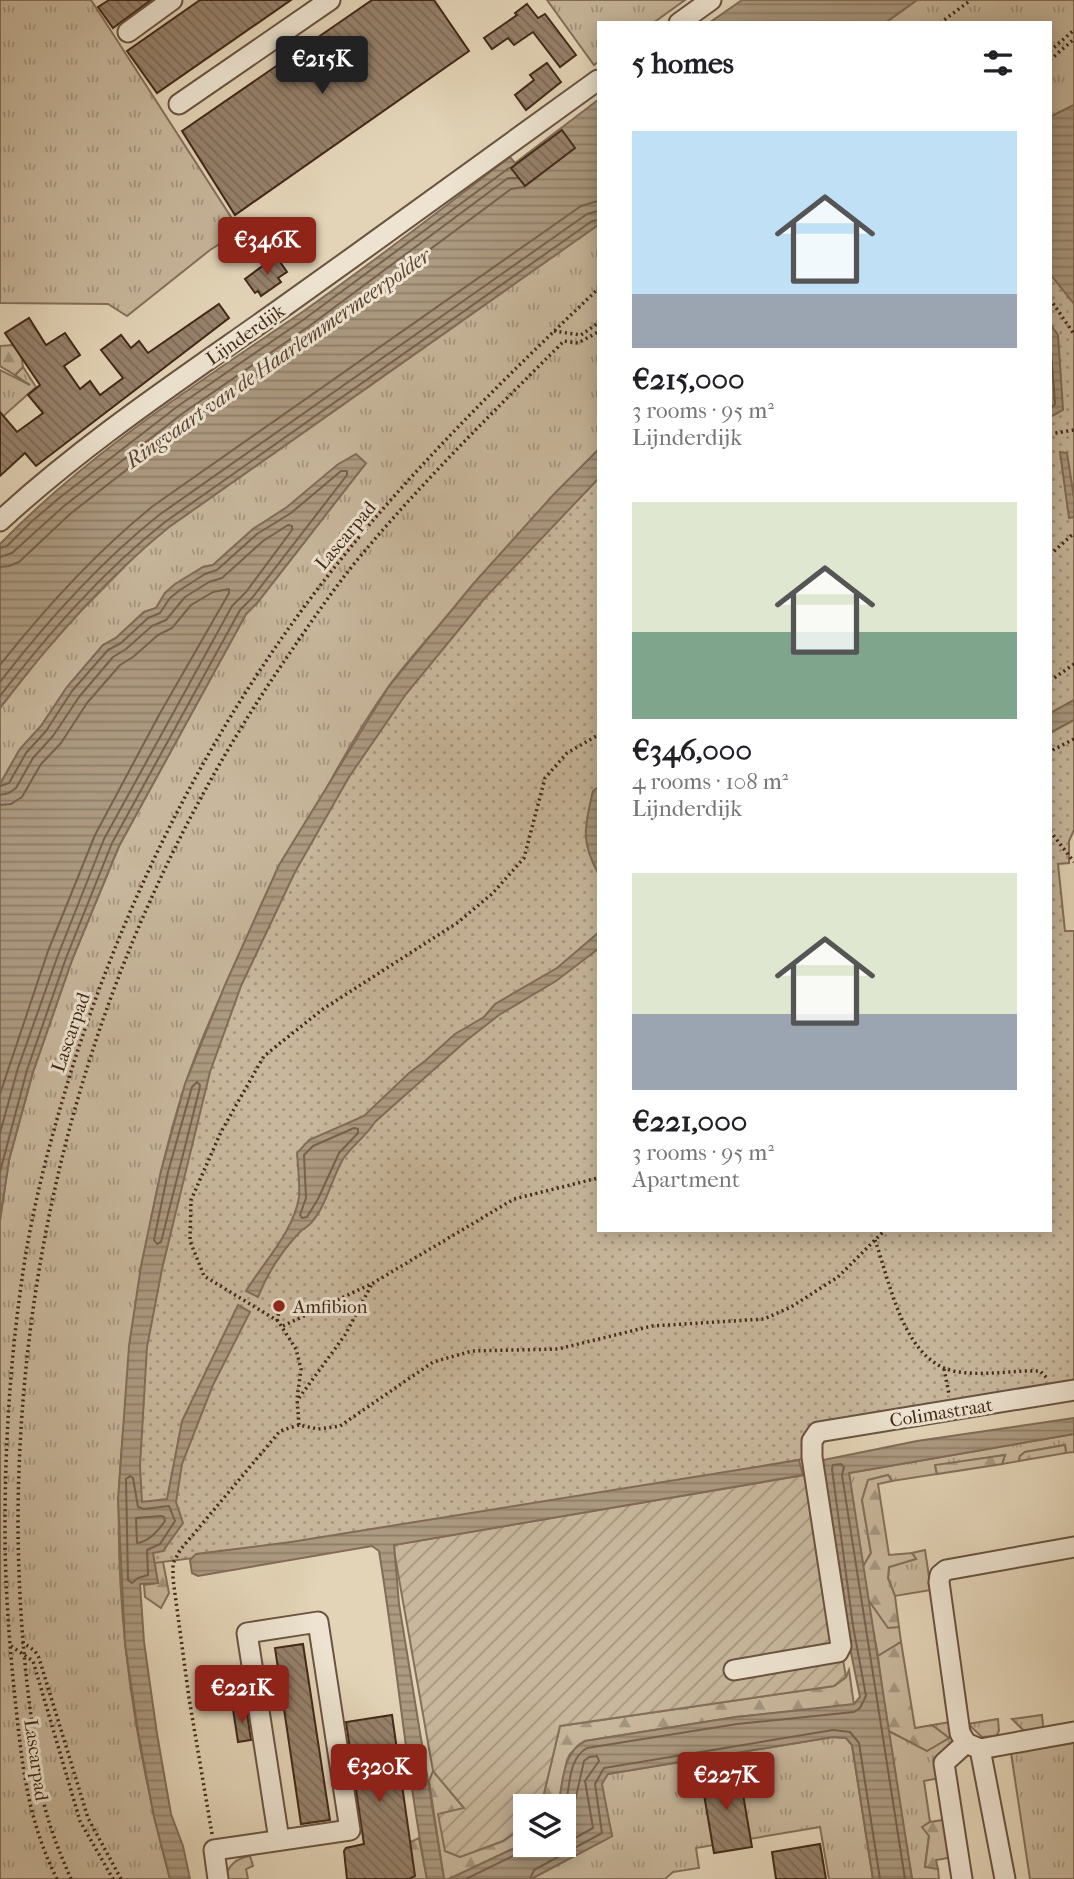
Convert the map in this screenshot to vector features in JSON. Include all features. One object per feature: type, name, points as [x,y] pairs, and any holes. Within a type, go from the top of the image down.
[{"type":"street","points":[[128,32],[172,0]]},
{"type":"street","points":[[179,104],[330,0]]},
{"type":"street","points":[[682,21],[711,0]]},
{"type":"street","name":"Lijnderdijk","points":[[0,521],[35,489],[128,415],[278,311],[597,81]]},
{"type":"street","name":"Colimastraat","points":[[734,1670],[838,1652],[842,1646],[812,1457],[811,1441],[818,1432],[1067,1392]]},
{"type":"street","points":[[1005,1879],[973,1746],[960,1733],[940,1575],[946,1570],[1074,1547]]},
{"type":"street","points":[[218,1879],[214,1850],[279,1840],[349,1829],[318,1622],[247,1633],[279,1840]]},
{"type":"street","points":[[962,1879],[944,1763],[960,1751],[973,1746],[1074,1732]]},
{"type":"path","points":[[943,21],[971,0]]},
{"type":"path","points":[[1052,49],[1074,30]]},
{"type":"path","points":[[1052,58],[1074,39]]},
{"type":"path","name":"Lascarpad","points":[[57,1879],[46,1858],[30,1813],[22,1763],[6,1582],[5,1451],[22,1276],[38,1194],[57,1116],[110,958],[150,865],[192,783],[242,700],[296,619],[346,553],[475,409],[597,290]]},
{"type":"path","points":[[1052,302],[1074,334]]},
{"type":"path","points":[[554,331],[581,335],[597,324]]},
{"type":"path","points":[[564,341],[578,343],[597,333]]},
{"type":"path","points":[[72,1879],[46,1812],[23,1653],[18,1542],[19,1454],[36,1281],[52,1197],[93,1044],[157,883],[204,789],[253,707],[307,627],[356,562],[410,500],[572,334]]},
{"type":"path","points":[[1052,434],[1074,430]]},
{"type":"path","points":[[1052,553],[1074,533]]},
{"type":"path","points":[[1052,680],[1074,664]]},
{"type":"path","points":[[299,1424],[297,1399],[301,1369],[296,1349],[283,1326],[264,1310],[204,1276],[190,1241],[191,1200],[221,1132],[264,1056],[323,1009],[457,923],[492,894],[524,858],[545,778],[567,753],[597,736]]},
{"type":"path","points":[[1052,752],[1074,739]]},
{"type":"path","points":[[1052,834],[1074,862]]},
{"type":"path","points":[[283,1326],[373,1283],[514,1199],[597,1178]]},
{"type":"path","points":[[214,1850],[189,1698],[173,1563],[181,1549],[279,1431],[299,1424],[318,1429],[340,1426],[433,1362],[472,1351],[558,1349],[652,1326],[764,1319],[791,1307],[838,1277],[883,1232]]},
{"type":"path","points":[[875,1240],[908,1335],[924,1357],[944,1369],[962,1373],[1040,1371],[1067,1392]]},
{"type":"path","points":[[297,1399],[345,1335],[373,1283]]},
{"type":"path","points":[[277,1321],[280,1306]]},
{"type":"path","points":[[944,1369],[953,1410]]},
{"type":"path","points":[[22,1643],[35,1651],[39,1658],[88,1818],[121,1879]]},
{"type":"path","points":[[10,1645],[33,1661],[80,1821],[113,1879]]},
{"type":"green space","points":[[0,0],[91,0],[240,231],[210,250],[127,316],[108,304],[0,303]]},
{"type":"green space","points":[[547,0],[685,0],[656,21],[597,21],[597,63],[594,65]]},
{"type":"green space","points":[[917,0],[1074,0],[1074,105],[1052,116],[1052,21],[888,21]]},
{"type":"green space","points":[[1074,113],[1074,830],[1069,841],[1069,863],[1058,864],[1065,931],[1074,931],[1074,1387],[814,1428],[809,1458],[380,1534],[139,1565],[129,1485],[140,1338],[205,1058],[283,880],[421,662],[597,472],[597,1232],[1052,1232],[1052,123]]},
{"type":"green space","points":[[597,226],[597,451],[504,550],[419,649],[389,686],[360,730],[320,800],[218,1003],[185,1085],[166,1150],[146,1248],[132,1348],[121,1460],[119,1545],[131,1690],[148,1785],[170,1879],[0,1879],[0,1220],[9,1160],[33,1072],[72,960],[119,846],[246,614],[366,463],[253,529],[213,565],[203,567],[165,593],[156,608],[144,612],[116,638],[103,645],[20,749],[0,784],[0,708],[79,613],[142,549],[169,527]]},
{"type":"green space","points":[[13,345],[21,353],[23,367],[15,375],[0,366],[0,346]]},
{"type":"green space","points":[[23,367],[36,387],[0,419],[0,370],[30,385],[15,375]]},
{"type":"green space","points":[[1074,1434],[1074,1452],[1066,1453],[1065,1445],[1025,1452],[1019,1461],[1002,1464],[1005,1455],[935,1466],[937,1474],[892,1481],[888,1475],[868,1480],[862,1500],[871,1553],[862,1568],[849,1473]]},
{"type":"green space","points":[[1065,1445],[1066,1453],[1019,1461],[1025,1452]]},
{"type":"green space","points":[[1005,1455],[1002,1464],[937,1474],[935,1465]]},
{"type":"green space","points":[[811,1474],[846,1677],[834,1686],[560,1726],[544,1794],[513,1794],[513,1834],[503,1841],[460,1857],[445,1851],[438,1814],[464,1808],[433,1771],[393,1545]]},
{"type":"green space","points":[[888,1475],[892,1481],[878,1484],[889,1555],[912,1553],[916,1559],[889,1567],[888,1578],[895,1596],[899,1627],[888,1628],[867,1598],[862,1568],[871,1553],[862,1500],[868,1480]]},
{"type":"green space","points":[[925,1550],[931,1590],[895,1596],[888,1578],[889,1567],[916,1559],[912,1553]]},
{"type":"green space","points":[[154,1562],[163,1562],[169,1593],[161,1608],[145,1597],[144,1585],[158,1583]]},
{"type":"green space","points":[[867,1598],[888,1627],[899,1627],[901,1642],[878,1656]]},
{"type":"green space","points":[[901,1642],[915,1728],[932,1725],[949,1738],[927,1751],[887,1730],[878,1656]]},
{"type":"green space","points":[[849,1670],[854,1705],[736,1717],[585,1741],[567,1760],[560,1794],[544,1794],[560,1726],[834,1686],[846,1677]]},
{"type":"green space","points":[[1042,1715],[1041,1731],[1026,1733],[1012,1719]]},
{"type":"green space","points":[[998,1719],[999,1731],[996,1736],[982,1737],[968,1724]]},
{"type":"green space","points":[[951,1722],[956,1749],[939,1778],[924,1781],[930,1822],[923,1827],[929,1836],[925,1866],[938,1869],[939,1879],[912,1879],[887,1730],[927,1750],[949,1738],[932,1725]]},
{"type":"green space","points":[[833,1737],[846,1738],[852,1745],[873,1879],[829,1879],[820,1827],[696,1848],[699,1868],[673,1872],[665,1879],[531,1879],[612,1836],[601,1784],[607,1774]]},
{"type":"green space","points":[[1074,1743],[1074,1879],[1030,1879],[1011,1753]]},
{"type":"green space","points":[[433,1771],[464,1808],[445,1851],[460,1857],[503,1841],[513,1834],[513,1849],[444,1879],[429,1781]]},
{"type":"green space","points":[[949,1819],[954,1857],[936,1860],[938,1869],[925,1867],[929,1836],[922,1827],[930,1822]]},
{"type":"green space","points":[[419,1838],[427,1879],[404,1879],[398,1848]]},
{"type":"green space","points":[[250,1856],[253,1866],[246,1869],[248,1879],[225,1879],[233,1863]]},
{"type":"water","points":[[742,0],[917,0],[888,21],[712,21]]},
{"type":"water","name":"Ringvaart van de Haarlemmermeerpolder","points":[[597,101],[597,226],[169,527],[79,612],[0,708],[0,544],[105,450],[181,394],[325,296],[510,157],[515,163]]},
{"type":"water","points":[[1074,105],[1074,304],[1052,276],[1052,116]]},
{"type":"water","points":[[1052,327],[1058,335],[1063,410],[1052,416]]},
{"type":"water","points":[[597,451],[597,480],[484,599],[406,694],[349,777],[295,872],[241,986],[210,1072],[162,1269],[147,1347],[140,1466],[142,1502],[167,1499],[182,1421],[238,1305],[250,1312],[213,1385],[182,1464],[176,1502],[183,1523],[163,1551],[153,1553],[158,1583],[140,1584],[144,1642],[157,1734],[171,1814],[183,1846],[190,1879],[170,1879],[154,1817],[125,1644],[118,1500],[129,1346],[141,1266],[161,1171],[185,1084],[225,985],[279,865],[389,686],[474,583],[554,494]]},
{"type":"water","points":[[1060,452],[1067,453],[1074,498],[1074,517],[1069,518]]},
{"type":"water","points":[[356,454],[366,463],[246,614],[119,846],[72,960],[33,1072],[9,1160],[0,1220],[0,784],[20,749],[103,645],[116,638],[144,612],[156,608],[165,593],[175,584],[203,567],[213,565],[253,529],[287,507],[337,465]]},
{"type":"water","points":[[1074,700],[1074,720],[1052,732],[1052,712]]},
{"type":"water","points":[[597,788],[597,871],[586,842],[593,791]]},
{"type":"water","points":[[597,934],[597,950],[556,981],[499,1015],[375,1122],[343,1159],[316,1216],[281,1255],[258,1297],[246,1291],[291,1222],[299,1197],[297,1153],[309,1140],[364,1116],[455,1034],[484,1017],[495,1004],[557,968]]},
{"type":"water","points":[[1074,1418],[1074,1434],[849,1473],[912,1879],[873,1879],[852,1745],[846,1738],[833,1737],[608,1774],[602,1784],[612,1836],[576,1855],[576,1794],[560,1794],[568,1761],[577,1746],[585,1741],[736,1717],[854,1704],[860,1697],[846,1628],[823,1460],[917,1441]]},
{"type":"water","points":[[799,1460],[803,1475],[394,1545],[399,1604],[444,1879],[427,1879],[413,1798],[379,1551],[372,1546],[198,1576],[192,1573],[190,1560],[196,1554],[291,1542]]},
{"type":"water","points":[[513,1849],[513,1857],[573,1857],[531,1879],[449,1879]]},
{"type":"building","points":[[109,0],[151,0],[113,28],[98,7]]},
{"type":"building","points":[[200,0],[291,0],[157,93],[127,51]]},
{"type":"building","points":[[372,0],[434,0],[469,51],[235,215],[182,131]]},
{"type":"building","points":[[527,4],[538,18],[545,14],[576,55],[560,67],[533,32],[514,45],[508,38],[492,49],[484,38],[517,15],[515,13]]},
{"type":"building","points":[[547,63],[561,82],[526,110],[515,95],[534,80],[530,75]]},
{"type":"building","points":[[562,130],[575,148],[525,186],[511,168]]},
{"type":"building","points":[[276,256],[287,272],[278,278],[281,282],[261,296],[258,291],[255,293],[245,279]]},
{"type":"building","points":[[219,304],[229,318],[36,466],[25,453],[0,476],[0,412],[17,432],[43,413],[28,395],[40,385],[5,333],[29,318],[46,345],[65,333],[80,355],[64,366],[80,389],[90,381],[100,395],[123,378],[101,350],[121,335],[131,348],[139,341],[148,353]]},
{"type":"building","points":[[303,1644],[330,1820],[301,1824],[275,1648]]},
{"type":"building","points":[[246,1707],[251,1740],[238,1742],[233,1709]]},
{"type":"building","points":[[392,1715],[415,1876],[409,1879],[347,1879],[344,1851],[346,1848],[364,1844],[346,1722]]},
{"type":"building","points":[[739,1771],[752,1847],[714,1853],[701,1777]]},
{"type":"building","points":[[820,1844],[826,1879],[776,1879],[772,1852]]},
{"type":"place","name":"Amfibion","points":[[279,1306]]}]
